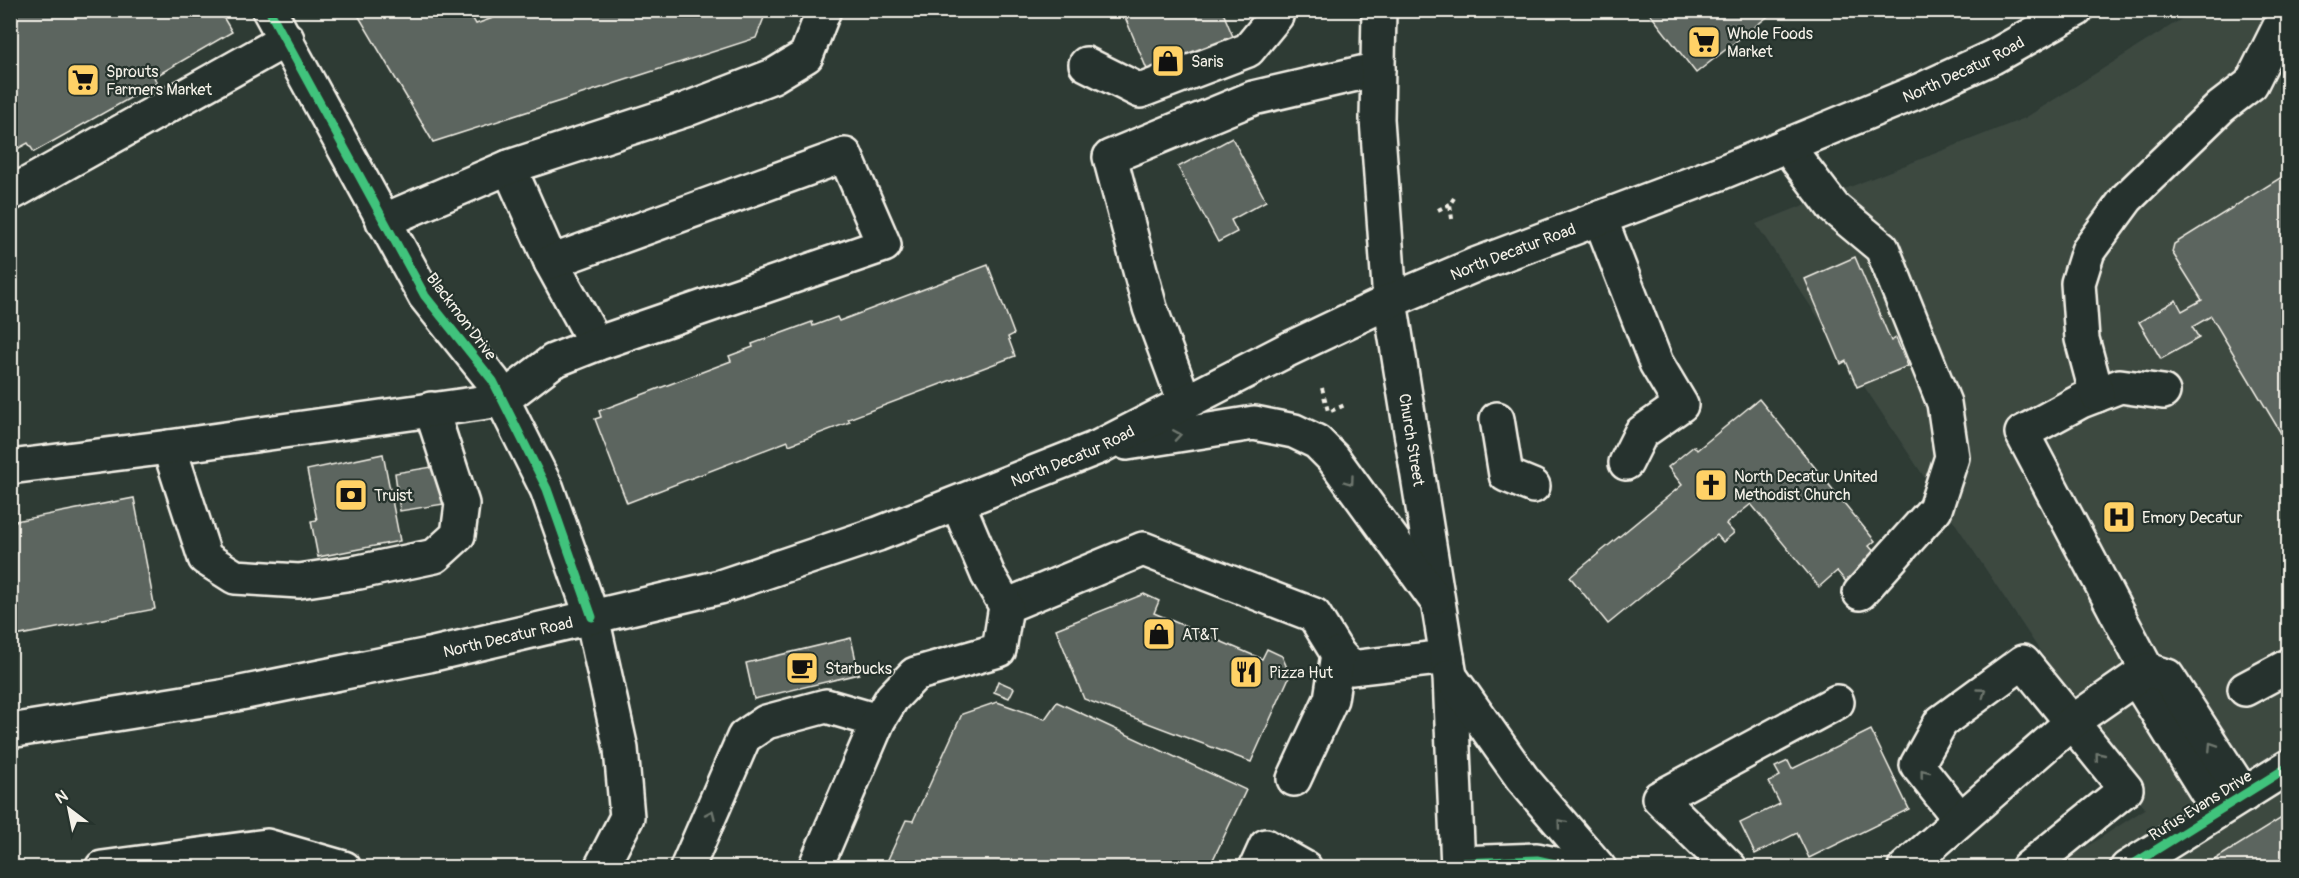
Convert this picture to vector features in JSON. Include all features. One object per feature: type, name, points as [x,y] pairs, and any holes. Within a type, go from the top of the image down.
[{"type":"main road","name":"Blackmon Drive","points":[[269,10],[287,39],[424,296],[493,381],[547,489],[592,617],[621,749],[627,818],[601,867]]},
{"type":"main road","points":[[383,221],[509,168],[685,110],[773,76],[806,56],[824,10]]},
{"type":"main road","points":[[1086,64],[1140,91],[1248,50],[1276,16],[1274,10]]},
{"type":"main road","name":"Church Street","points":[[1379,10],[1377,120],[1390,301],[1449,666],[1458,865]]},
{"type":"main road","name":"North Decatur Road","points":[[10,731],[210,699],[429,655],[720,586],[878,534],[1099,447],[1289,349],[1390,301],[1475,265],[1600,218],[1921,90],[1993,57],[2076,10]]},
{"type":"main road","points":[[2097,395],[2082,339],[2078,283],[2088,251],[2127,198],[2221,107],[2251,84],[2279,28]]},
{"type":"main road","points":[[10,194],[287,39]]},
{"type":"main road","points":[[1185,403],[1150,308],[1110,157],[1253,99],[1377,69]]},
{"type":"main road","points":[[1786,145],[1834,208],[1882,248],[1944,403],[1952,457],[1935,509],[1860,593]]},
{"type":"main road","points":[[10,467],[502,400],[552,361],[884,245],[845,155],[551,262]]},
{"type":"main road","points":[[509,168],[551,262],[596,344]]},
{"type":"main road","points":[[1600,218],[1656,363],[1681,405],[1641,433],[1626,463]]},
{"type":"main road","points":[[2163,392],[2120,386],[2081,400],[2022,433],[2147,670],[2167,676],[2231,803]]},
{"type":"main road","points":[[169,447],[205,558],[234,577],[299,580],[359,572],[435,556],[458,535],[462,504],[431,409]]},
{"type":"main road","points":[[1497,419],[1506,475],[1533,486]]},
{"type":"main road","points":[[1099,447],[1254,423],[1294,431],[1317,442],[1333,458],[1438,604]]},
{"type":"main road","points":[[815,867],[878,721],[892,698],[915,674],[999,650],[1006,606],[988,575],[958,504]]},
{"type":"main road","points":[[1006,606],[1143,549],[1314,615],[1338,654],[1351,668],[1449,666],[1522,778],[1599,867]]},
{"type":"main road","points":[[1294,779],[1310,739],[1331,699],[1338,654]]},
{"type":"main road","points":[[1960,819],[1917,765],[1941,722],[2023,662],[2126,789],[2028,867]]},
{"type":"main road","points":[[2245,688],[2289,666]]},
{"type":"main road","points":[[1905,867],[2072,722],[2147,670]]},
{"type":"main road","points":[[1730,867],[1659,798],[1837,702]]},
{"type":"main road","points":[[687,867],[744,737],[766,722],[826,706],[878,721]]},
{"type":"main road","name":"Rufus Evans Drive","points":[[2127,867],[2289,767]]},
{"type":"main road","points":[[102,867],[267,846],[344,867]]},
{"type":"main road","points":[[1256,867],[1266,846],[1305,867]]},
{"type":"main road","points":[[1458,865],[1537,860],[1573,867]]},
{"type":"path","points":[[1438,210],[1450,204],[1454,198]]},
{"type":"path","points":[[1450,204],[1452,219]]},
{"type":"path","points":[[1328,412],[1347,404]]},
{"type":"shaded area","name":"Emory Decatur","points":[[2194,11],[2288,11],[2288,867],[2055,867],[2145,809],[1756,224],[2025,118]]},
{"type":"building","name":"Sprouts Farmers Market","points":[[10,10],[219,10],[232,32],[154,77],[157,83],[34,152],[28,143],[10,153]]},
{"type":"building","points":[[355,10],[468,10],[476,24],[515,10],[767,10],[756,38],[433,142]]},
{"type":"building","name":"Saris","points":[[1122,10],[1222,10],[1236,44],[1151,79]]},
{"type":"building","name":"Whole Foods Market","points":[[1647,10],[1776,10],[1696,73]]},
{"type":"building","points":[[1232,138],[1266,201],[1231,220],[1237,232],[1218,242],[1178,167]]},
{"type":"building","points":[[2288,173],[2288,445],[2211,316],[2192,327],[2199,338],[2161,359],[2139,322],[2176,300],[2182,311],[2202,300],[2172,252],[2174,244]]},
{"type":"building","points":[[1855,257],[1891,341],[1896,338],[1908,366],[1857,387],[1846,361],[1841,364],[1805,279]]},
{"type":"building","points":[[988,265],[1014,334],[1008,337],[1015,356],[848,419],[850,422],[789,445],[788,441],[627,503],[595,419],[601,417],[599,411],[731,361],[729,356],[753,347],[752,344],[812,322],[813,326],[837,317],[839,321]]},
{"type":"building","points":[[1759,399],[1875,541],[1869,546],[1878,556],[1847,583],[1837,571],[1819,587],[1751,504],[1726,524],[1734,533],[1723,542],[1717,535],[1608,624],[1570,577],[1682,485],[1668,467],[1694,446],[1697,450]]},
{"type":"building","name":"Truist","points":[[383,454],[400,541],[318,557],[311,521],[317,520],[307,470]]},
{"type":"building","points":[[438,466],[444,504],[400,511],[395,473]]},
{"type":"building","points":[[134,498],[155,609],[10,637],[10,522]]},
{"type":"building","points":[[1144,594],[1159,601],[1154,613],[1262,659],[1267,649],[1282,656],[1290,675],[1251,762],[1084,699],[1056,629]]},
{"type":"building","name":"Starbucks","points":[[851,638],[859,674],[754,699],[746,663]]},
{"type":"building","points":[[998,681],[1014,688],[1009,698],[994,692]]},
{"type":"building","points":[[997,702],[1045,719],[1057,702],[1246,790],[1209,868],[884,868],[906,820],[913,821],[962,714]]},
{"type":"building","points":[[1871,730],[1909,809],[1809,858],[1797,833],[1755,854],[1740,823],[1780,804],[1769,782],[1780,776],[1775,767],[1788,761],[1792,769]]},
{"type":"building","points":[[2288,814],[2288,868],[2201,868]]},
{"type":"cycle path","points":[[269,10],[425,296],[493,381],[547,489],[592,617]]},
{"type":"cycle path","points":[[2127,868],[2288,767]]},
{"type":"cycle path","points":[[1458,863],[1537,860],[1573,868]]},
{"type":"place","name":"Whole Foods Market","points":[[1704,42]]},
{"type":"place","name":"Saris","points":[[1168,61]]},
{"type":"place","name":"Sprouts Farmers Market","points":[[83,80]]},
{"type":"place","name":"North Decatur United Methodist Church","points":[[1711,485]]},
{"type":"place","name":"Truist","points":[[351,495]]},
{"type":"place","name":"Emory Decatur","points":[[2119,517]]},
{"type":"place","name":"AT&T","points":[[1159,634]]},
{"type":"place","name":"Starbucks","points":[[802,668]]},
{"type":"place","name":"Pizza Hut","points":[[1246,672]]}]
